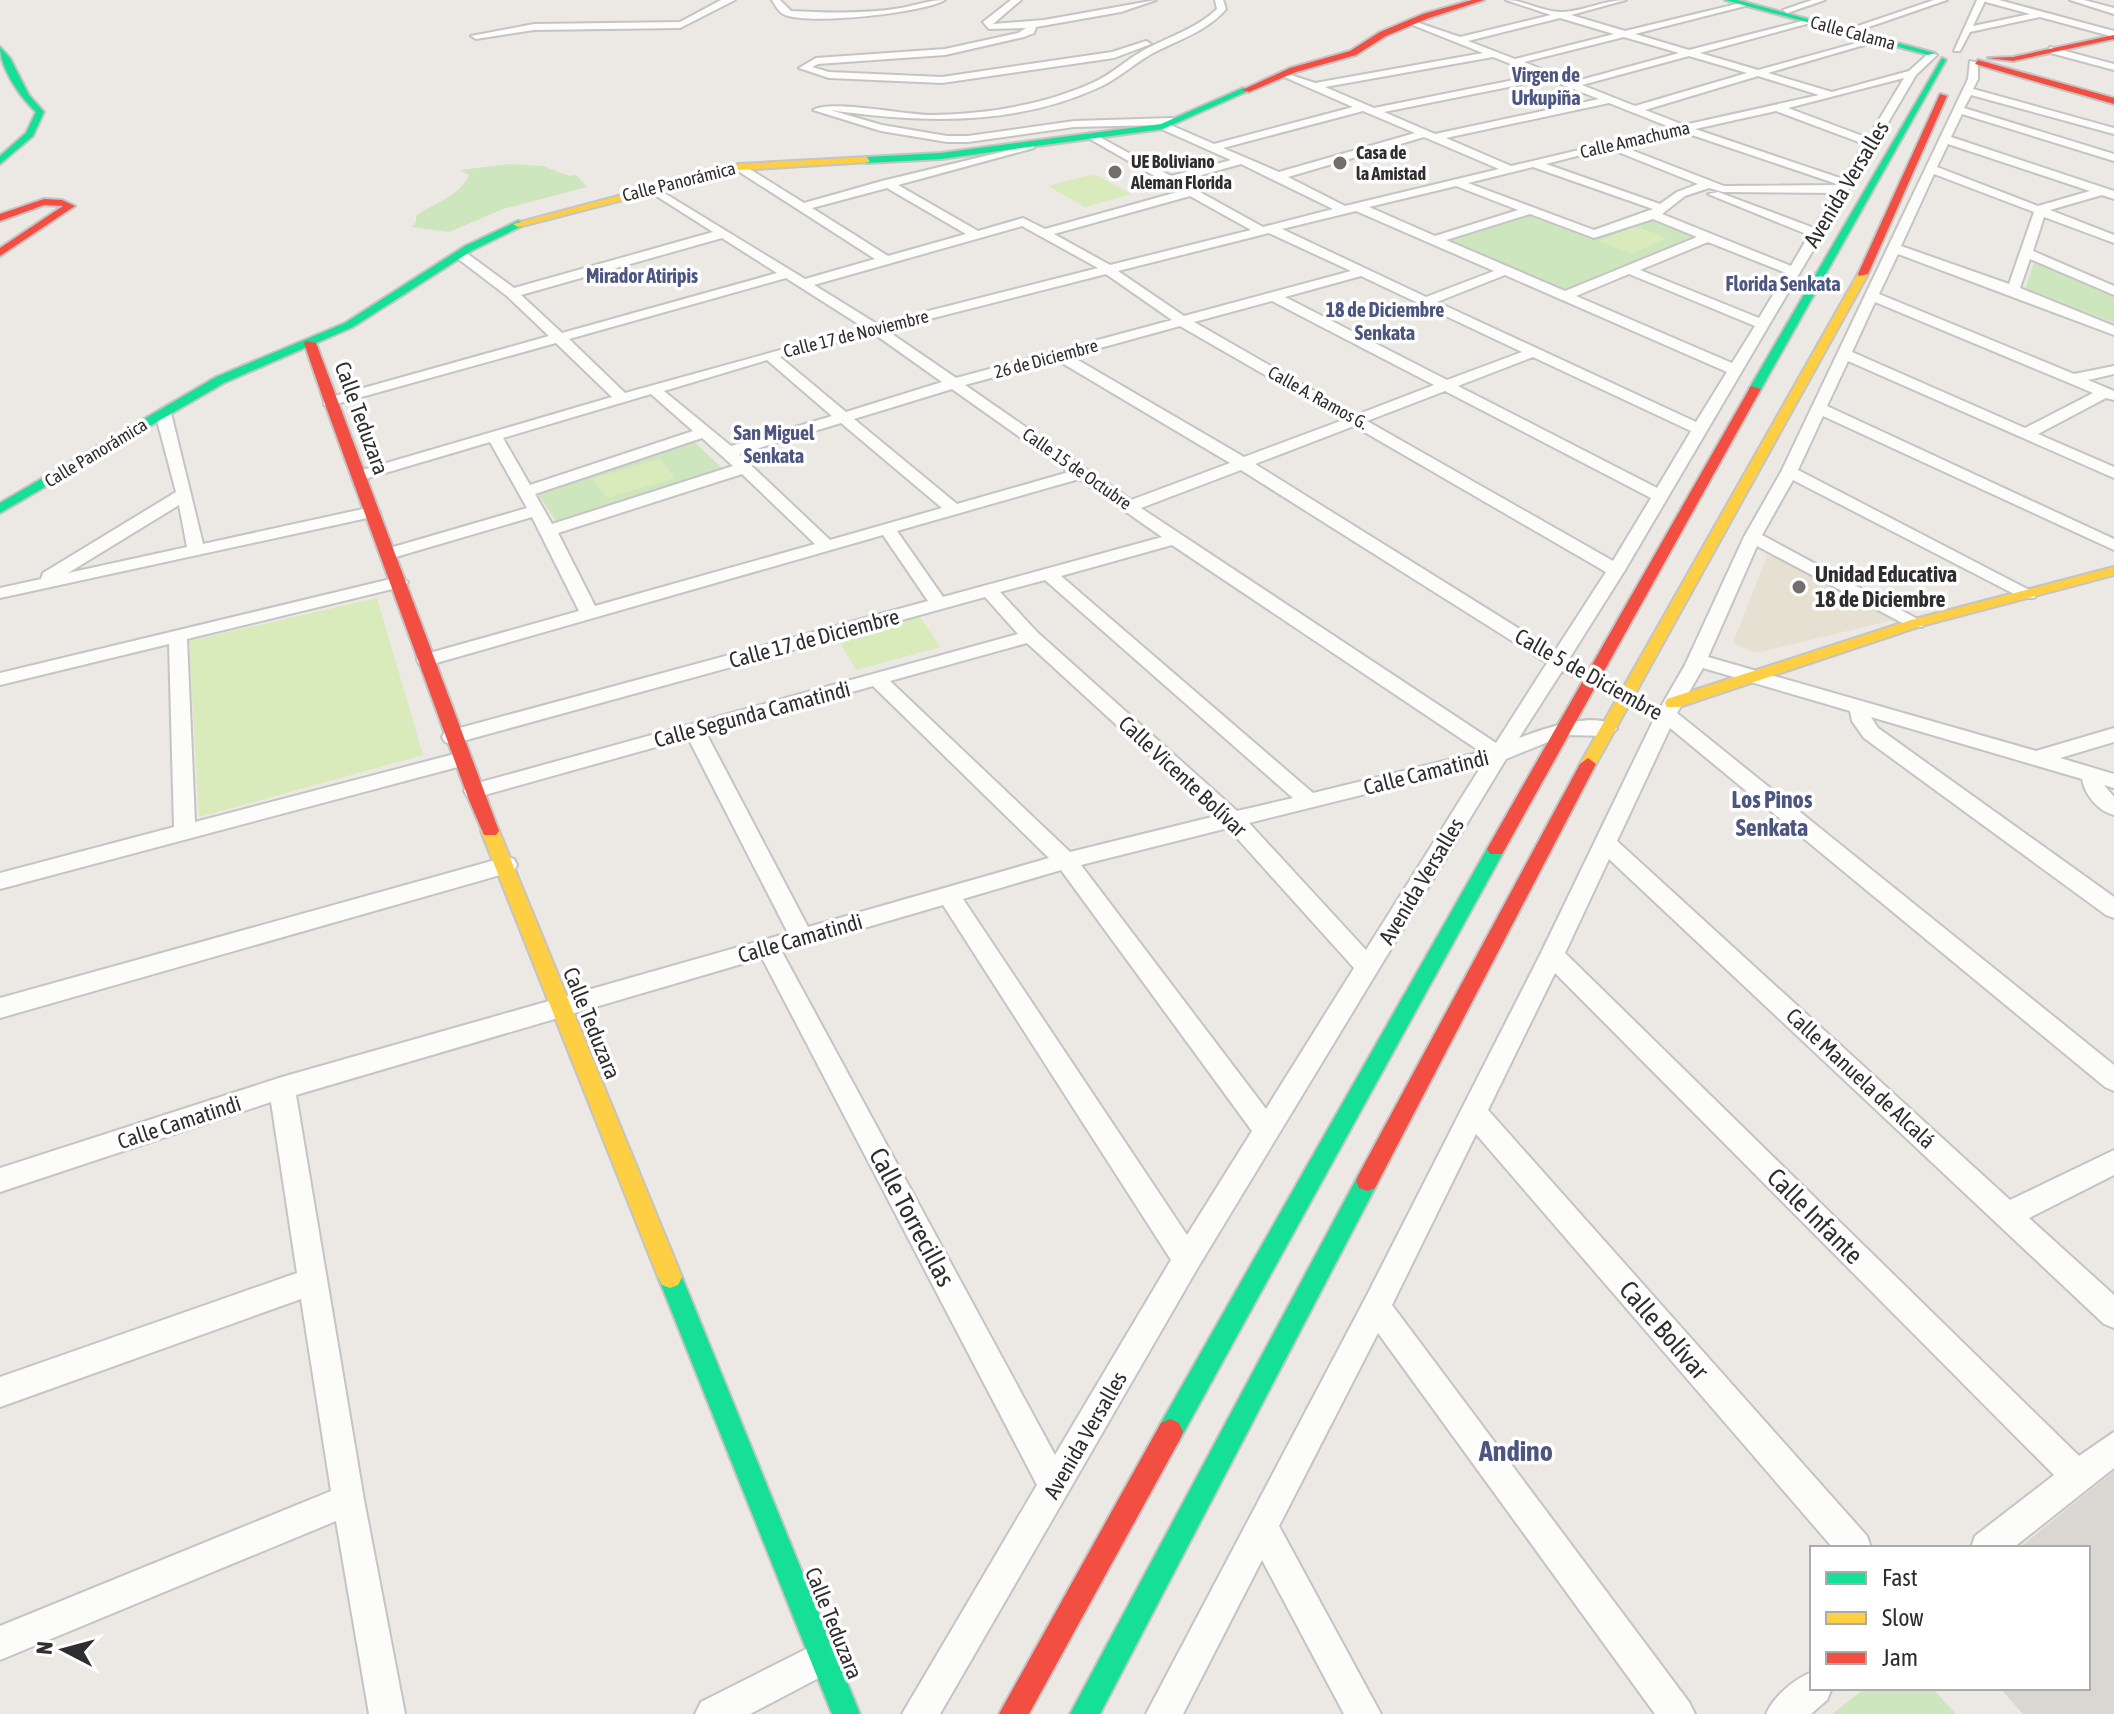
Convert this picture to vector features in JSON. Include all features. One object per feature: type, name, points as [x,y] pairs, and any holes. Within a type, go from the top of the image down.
[{"type":"street","points":[[476,36],[534,27],[680,25],[692,23],[719,4],[731,0]]},
{"type":"street","points":[[776,0],[783,11],[790,14],[900,11],[941,0]]},
{"type":"street","points":[[894,0],[893,7],[900,11]]},
{"type":"street","points":[[1017,0],[988,22],[989,26],[1009,28],[1031,25],[1133,7],[1152,0]]},
{"type":"street","points":[[1219,0],[1222,9],[1215,17],[1185,38],[1147,52],[1097,84],[1008,111],[948,118],[889,116],[831,107],[818,110],[881,128],[947,139],[968,139],[1074,124],[1168,123],[1211,148],[1735,370]]},
{"type":"street","name":"Calle Panorámica","points":[[0,509],[251,364],[310,343],[397,298],[489,236],[511,226],[739,167],[941,156],[1168,123],[1285,74],[1353,53],[1383,34],[1442,10],[1480,0]]},
{"type":"street","points":[[1510,0],[1832,95]]},
{"type":"street","points":[[1459,40],[1622,0]]},
{"type":"street","points":[[1787,10],[1821,0]]},
{"type":"street","points":[[1857,28],[1943,0]]},
{"type":"street","points":[[1954,57],[1981,0]]},
{"type":"street","points":[[1989,0],[2113,37]]},
{"type":"street","points":[[2074,0],[2114,11]]},
{"type":"street","points":[[1514,62],[1740,1],[1857,28],[2114,101]]},
{"type":"street","name":"Calle Calama","points":[[1740,1],[1875,39],[1954,57]]},
{"type":"street","points":[[1966,30],[2042,14]]},
{"type":"street","points":[[1572,85],[1807,21]]},
{"type":"street","points":[[1413,22],[1632,110],[1843,186]]},
{"type":"street","points":[[1031,25],[1031,31],[1021,35],[945,52],[816,61],[804,68],[829,75],[934,81],[1114,55],[1144,44],[1164,46]]},
{"type":"street","points":[[1954,57],[2013,59],[2113,37]]},
{"type":"street","points":[[1632,110],[1875,39]]},
{"type":"street","points":[[0,49],[8,60],[22,96],[40,112],[39,120],[20,147],[0,161]]},
{"type":"street","points":[[2050,50],[2114,67]]},
{"type":"street","points":[[1314,86],[1493,53]]},
{"type":"street","name":"Avenida Versalles","points":[[920,1714],[1187,1260],[1616,570],[1912,73],[1954,57]]},
{"type":"street","name":"Avenida Versalles","points":[[1084,1714],[1607,729],[1652,705],[1698,660],[1753,537],[1789,472],[1968,91],[1973,79],[1954,57]]},
{"type":"street","name":"Avenida Versalles","points":[[1013,1714],[1591,678],[1954,57]]},
{"type":"street","name":"Avenida Versalles","points":[[1164,1714],[1376,1307],[1606,844],[1652,705],[1860,281],[1954,57]]},
{"type":"street","name":"Calle Amachuma","points":[[1351,208],[1609,145],[1779,108],[1912,73]]},
{"type":"street","points":[[1285,74],[1512,170]]},
{"type":"street","points":[[1211,148],[1368,109],[1548,76]]},
{"type":"street","points":[[1968,91],[2114,131]]},
{"type":"street","points":[[1278,176],[1430,135],[1607,100]]},
{"type":"street","points":[[1779,108],[1872,143]]},
{"type":"street","points":[[1959,110],[2114,158]]},
{"type":"street","points":[[1088,135],[1266,230],[1366,271],[1700,430]]},
{"type":"street","points":[[804,207],[1058,138]]},
{"type":"street","points":[[1945,139],[2110,191]]},
{"type":"street","points":[[1609,145],[1816,233]]},
{"type":"street","points":[[1170,180],[1242,160]]},
{"type":"street","points":[[1535,164],[1794,272]]},
{"type":"street","points":[[739,167],[885,260]]},
{"type":"street","points":[[1931,169],[2114,239]]},
{"type":"street","points":[[886,183],[976,235]]},
{"type":"street","points":[[1458,183],[1594,234],[1656,212],[1681,194],[1703,186],[1723,189],[1843,186]]},
{"type":"street","name":"Calle 15 de Octubre","points":[[651,188],[876,329],[1175,539],[1499,754]]},
{"type":"street","points":[[2041,209],[2110,191]]},
{"type":"street","points":[[1044,233],[1192,192]]},
{"type":"street","points":[[0,218],[49,202],[61,201],[70,206],[0,253]]},
{"type":"street","name":"Calle 17 de Noviembre","points":[[358,476],[769,355],[1351,208]]},
{"type":"street","points":[[2013,290],[2041,209]]},
{"type":"street","points":[[1434,240],[1530,210]]},
{"type":"street","name":"Calle A. Ramos G.","points":[[976,235],[1023,222],[1108,271],[1185,323],[1616,570]]},
{"type":"street","points":[[512,293],[725,233]]},
{"type":"street","points":[[806,283],[976,235]]},
{"type":"street","points":[[1565,296],[1708,237]]},
{"type":"street","points":[[1894,248],[2013,290],[2114,331]]},
{"type":"street","points":[[2027,253],[2114,291]]},
{"type":"street","points":[[461,255],[512,293],[622,398]]},
{"type":"street","points":[[1629,270],[1762,324]]},
{"type":"street","name":"26 de Diciembre","points":[[728,452],[956,383],[1185,323],[1366,271]]},
{"type":"street","points":[[1427,301],[1505,271]]},
{"type":"street","points":[[329,402],[790,273]]},
{"type":"street","points":[[1273,296],[1658,495]]},
{"type":"street","points":[[1871,296],[2110,394]]},
{"type":"street","name":"Calle Teduzara","points":[[310,343],[329,402],[389,554],[452,737],[846,1714]]},
{"type":"street","points":[[1131,506],[1534,352]]},
{"type":"street","points":[[1844,354],[2114,473]]},
{"type":"street","points":[[769,355],[952,508]]},
{"type":"street","name":"Calle 5 de Diciembre","points":[[1061,356],[1240,462],[1558,661],[1652,705],[2114,1080]]},
{"type":"street","points":[[2072,379],[2114,370]]},
{"type":"street","points":[[652,388],[728,452],[826,545]]},
{"type":"street","points":[[2024,435],[2110,394]]},
{"type":"street","points":[[1819,408],[2114,545]]},
{"type":"street","points":[[163,413],[185,494],[196,551]]},
{"type":"street","points":[[525,492],[702,433]]},
{"type":"street","points":[[494,436],[537,510],[589,613]]},
{"type":"street","points":[[548,531],[743,468]]},
{"type":"street","points":[[1789,472],[2028,594]]},
{"type":"street","points":[[426,660],[1083,473]]},
{"type":"street","points":[[35,586],[185,494]]},
{"type":"street","points":[[389,554],[537,510]]},
{"type":"street","points":[[0,593],[372,512]]},
{"type":"street","points":[[886,527],[939,604]]},
{"type":"street","points":[[1753,537],[1916,623]]},
{"type":"street","name":"Calle 17 de Diciembre","points":[[452,737],[1175,539]]},
{"type":"street","points":[[1652,705],[1751,677],[1916,623],[2114,571]]},
{"type":"street","points":[[1049,575],[1311,802]]},
{"type":"street","points":[[0,679],[399,582]]},
{"type":"street","name":"Calle Vicente Bolívar","points":[[989,591],[1030,636],[1233,820],[1368,968]]},
{"type":"street","points":[[178,634],[185,832]]},
{"type":"street","name":"Calle Segunda Camatindi","points":[[474,791],[1030,636]]},
{"type":"street","points":[[1698,660],[2033,760],[2114,781]]},
{"type":"street","points":[[877,679],[1066,861],[1267,1131]]},
{"type":"street","points":[[1859,709],[1862,721],[1871,733],[2114,909]]},
{"type":"street","name":"Calle Camatindi","points":[[0,1180],[282,1088],[1066,861],[1499,754],[1563,728],[1607,729]]},
{"type":"street","points":[[694,730],[802,937]]},
{"type":"street","points":[[2033,760],[2114,735]]},
{"type":"street","points":[[0,881],[462,759]]},
{"type":"street","points":[[2092,775],[2091,784],[2114,808]]},
{"type":"street","name":"Calle Manuela de Alcalá","points":[[1606,844],[2114,1314]]},
{"type":"street","points":[[0,1008],[506,865]]},
{"type":"street","points":[[948,895],[1187,1260]]},
{"type":"street","name":"Calle Torrecillas","points":[[768,948],[1055,1487]]},
{"type":"street","name":"Calle Infante","points":[[1552,955],[2077,1476]]},
{"type":"street","points":[[282,1088],[348,1500],[387,1714]]},
{"type":"street","name":"Calle Bolívar","points":[[1473,1112],[1853,1546]]},
{"type":"street","points":[[2009,1214],[2114,1162]]},
{"type":"street","points":[[0,1392],[313,1281]]},
{"type":"street","points":[[1376,1307],[1677,1714]]},
{"type":"street","points":[[1990,1546],[2114,1448]]},
{"type":"street","points":[[0,1643],[348,1500]]},
{"type":"street","points":[[1261,1525],[1363,1714]]},
{"type":"street","points":[[713,1714],[822,1658]]},
{"type":"street","points":[[1784,1714],[1813,1690]]},
{"type":"shaded area","name":"Unidad Educativa 18 de Diciembre","points":[[1784,554],[1901,618],[1756,653],[1733,643],[1767,556]]},
{"type":"shaded area","points":[[2114,1471],[2114,1714],[2023,1714],[2002,1690],[2090,1690],[2090,1546],[2021,1546]]},
{"type":"green space","points":[[510,164],[543,166],[569,176],[576,175],[587,187],[503,209],[449,232],[411,227],[416,222],[416,216],[453,194],[465,183],[469,175],[460,170]]},
{"type":"green space","points":[[1094,174],[1131,194],[1085,207],[1048,186]]},
{"type":"green space","points":[[1528,214],[1592,238],[1655,220],[1699,237],[1562,291],[1449,240]]},
{"type":"green space","points":[[1635,226],[1667,238],[1632,254],[1599,241]]},
{"type":"green space","points":[[2035,259],[2114,294],[2114,323],[2025,290]]},
{"type":"green space","points":[[692,440],[722,468],[556,521],[537,493]]},
{"type":"green space","points":[[660,459],[675,478],[607,498],[592,478]]},
{"type":"green space","points":[[377,598],[423,755],[199,817],[189,641]]},
{"type":"green space","points":[[920,617],[940,647],[856,670],[838,639]]},
{"type":"green space","points":[[1862,1690],[1934,1690],[1956,1714],[1832,1714]]},
{"type":"traffic: fast","points":[[1729,0],[1931,53]]},
{"type":"traffic: fast","points":[[0,49],[25,96],[40,112],[30,134],[0,161]]},
{"type":"traffic: fast","points":[[1755,389],[1942,60]]},
{"type":"traffic: fast","points":[[867,160],[941,156],[1163,126],[1246,90]]},
{"type":"traffic: fast","points":[[0,509],[220,380],[349,325],[469,248],[518,224]]},
{"type":"traffic: fast","points":[[1170,1432],[1496,849]]},
{"type":"traffic: fast","points":[[1084,1714],[1367,1181]]},
{"type":"traffic: fast","points":[[670,1277],[846,1714]]},
{"type":"traffic: slow","points":[[518,224],[739,167],[867,160]]},
{"type":"traffic: slow","points":[[1588,764],[1863,274]]},
{"type":"traffic: slow","points":[[1673,703],[1916,623],[2114,571]]},
{"type":"traffic: slow","points":[[490,831],[670,1277]]},
{"type":"traffic: jam","points":[[1246,90],[1293,70],[1353,53],[1383,34],[1426,16],[1480,0]]},
{"type":"traffic: jam","points":[[1992,58],[2013,59],[2114,37]]},
{"type":"traffic: jam","points":[[1978,62],[2114,101]]},
{"type":"traffic: jam","points":[[1863,274],[1943,96]]},
{"type":"traffic: jam","points":[[0,218],[44,202],[62,202],[70,206],[0,253]]},
{"type":"traffic: jam","points":[[310,343],[490,831]]},
{"type":"traffic: jam","points":[[1496,849],[1755,389]]},
{"type":"traffic: jam","points":[[1367,1181],[1588,764]]},
{"type":"traffic: jam","points":[[1013,1714],[1170,1432]]},
{"type":"place","name":"Casa de la Amistad","points":[[1340,163]]},
{"type":"place","name":"UE Boliviano Aleman Florida","points":[[1115,172]]},
{"type":"place","name":"Unidad Educativa 18 de Diciembre","points":[[1799,587]]},
{"type":"district","name":"Virgen de Urkupiña","points":[[1546,86]]},
{"type":"district","name":"Mirador Atiripis","points":[[642,276]]},
{"type":"district","name":"Florida Senkata","points":[[1783,284]]},
{"type":"district","name":"18 de Diciembre Senkata","points":[[1385,322]]},
{"type":"district","name":"San Miguel Senkata","points":[[774,444]]},
{"type":"district","name":"Los Pinos Senkata","points":[[1772,814]]},
{"type":"district","name":"Andino","points":[[1516,1451]]}]
